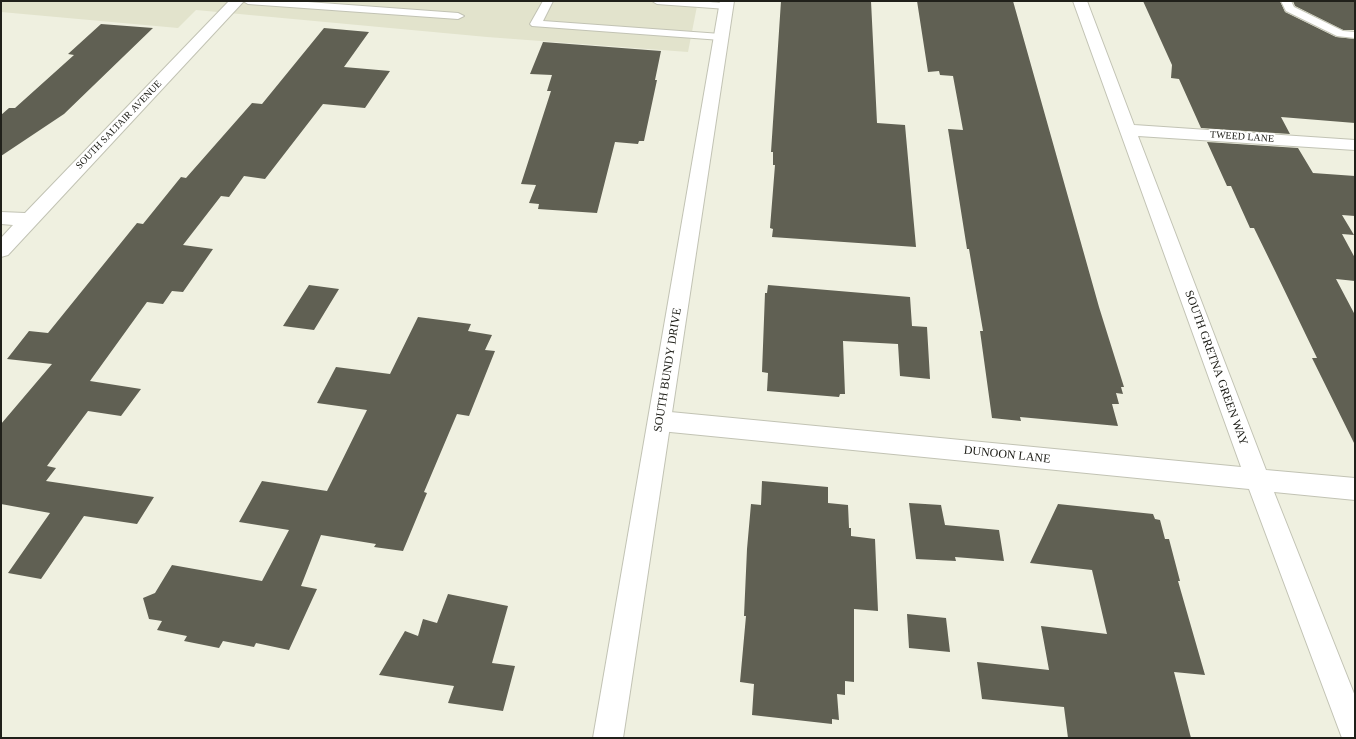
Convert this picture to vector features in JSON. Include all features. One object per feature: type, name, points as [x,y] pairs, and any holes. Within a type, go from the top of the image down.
[{"type":"street","name":"SOUTH SALTAIR AVENUE","points":[[1,250],[237,1]]},
{"type":"street","name":"SOUTH GRETNA GREEN WAY","points":[[1080,1],[1257,479],[1355,734]]},
{"type":"street","name":"SOUTH BUNDY DRIVE","points":[[608,738],[727,3]]},
{"type":"street","name":"TWEED LANE","points":[[1128,130],[1355,145]]},
{"type":"street","points":[[1,218],[28,220]]},
{"type":"street","name":"DUNOON LANE","points":[[660,421],[1355,489]]},
{"type":"lane","points":[[248,1],[357,5],[458,16]]},
{"type":"lane","points":[[548,1],[536,24],[721,37]]},
{"type":"lane","points":[[657,1],[727,3]]},
{"type":"lane","points":[[1286,1],[1290,9],[1298,13],[1341,34],[1355,35]]},
{"type":"shaded area","points":[[1,1],[698,1],[688,52],[487,37],[196,10],[178,28],[1,12]]},
{"type":"building","points":[[781,1],[871,1],[877,123],[905,125],[916,247],[772,237],[773,229],[770,228],[775,165],[773,165],[773,152],[771,152]]},
{"type":"building","points":[[917,1],[1013,1],[1099,307],[1124,387],[1121,387],[1123,394],[1116,393],[1119,404],[1112,404],[1118,426],[1020,417],[1021,421],[992,418],[980,331],[983,331],[969,249],[967,249],[948,129],[963,130],[953,76],[940,75],[939,71],[928,72]]},
{"type":"building","points":[[1143,1],[1280,1],[1285,12],[1336,37],[1355,39],[1355,123],[1281,117],[1290,134],[1201,128],[1179,79],[1171,78],[1172,65]]},
{"type":"building","points":[[1293,1],[1355,1],[1355,30],[1343,30],[1295,6]]},
{"type":"building","points":[[101,24],[153,28],[64,114],[1,156],[1,115],[9,108],[15,108],[74,55],[68,54]]},
{"type":"building","points":[[324,28],[369,32],[344,67],[390,71],[365,108],[323,104],[265,179],[244,176],[229,197],[221,196],[183,245],[213,249],[183,292],[172,291],[163,304],[147,302],[90,381],[141,389],[121,416],[88,411],[47,466],[56,468],[46,481],[154,497],[137,524],[84,516],[41,579],[8,573],[50,513],[1,504],[1,424],[52,364],[7,359],[29,331],[48,333],[137,223],[143,224],[181,177],[186,178],[252,103],[262,104]]},
{"type":"building","points":[[543,42],[661,51],[655,80],[657,80],[644,141],[639,141],[638,144],[615,142],[597,213],[538,209],[539,204],[529,203],[536,185],[521,184],[551,91],[547,91],[552,75],[530,74]]},
{"type":"building","points":[[1207,142],[1298,148],[1313,173],[1355,176],[1355,216],[1342,215],[1354,235],[1342,234],[1355,258],[1355,281],[1336,279],[1355,315],[1355,445],[1312,358],[1317,358],[1277,275],[1254,228],[1250,228],[1231,186],[1227,186]]},
{"type":"building","points":[[309,285],[339,289],[314,330],[283,326]]},
{"type":"building","points":[[768,285],[910,297],[912,326],[927,327],[930,379],[900,376],[898,344],[843,341],[845,394],[840,394],[839,397],[767,391],[768,373],[762,372],[765,293],[767,293]]},
{"type":"building","points":[[418,317],[471,324],[468,331],[492,335],[485,350],[495,351],[469,416],[457,414],[424,492],[427,493],[403,551],[374,547],[376,544],[321,535],[301,586],[317,589],[289,650],[256,643],[254,647],[223,641],[219,648],[184,641],[187,636],[157,630],[162,621],[149,619],[143,598],[155,593],[172,565],[262,581],[289,530],[239,522],[262,481],[327,491],[367,410],[317,403],[336,367],[390,374]]},
{"type":"building","points":[[762,481],[828,487],[828,503],[848,505],[849,528],[851,528],[851,536],[875,539],[878,611],[854,609],[854,682],[845,681],[845,695],[837,694],[839,720],[832,719],[832,724],[752,715],[754,684],[740,682],[746,616],[744,616],[751,504],[761,505]]},
{"type":"building","points":[[909,503],[941,505],[945,525],[999,530],[1004,561],[955,557],[956,561],[916,559]]},
{"type":"building","points":[[1058,504],[1153,514],[1155,519],[1160,520],[1165,539],[1169,539],[1180,581],[1178,581],[1205,675],[1174,672],[1191,738],[1068,738],[1064,707],[982,699],[977,662],[1049,670],[1041,626],[1107,634],[1092,570],[1030,563]]},
{"type":"building","points":[[448,594],[508,606],[492,663],[515,666],[503,711],[448,703],[454,686],[379,675],[405,631],[418,636],[423,619],[437,623]]},
{"type":"building","points":[[907,614],[946,618],[950,652],[909,648]]}]
